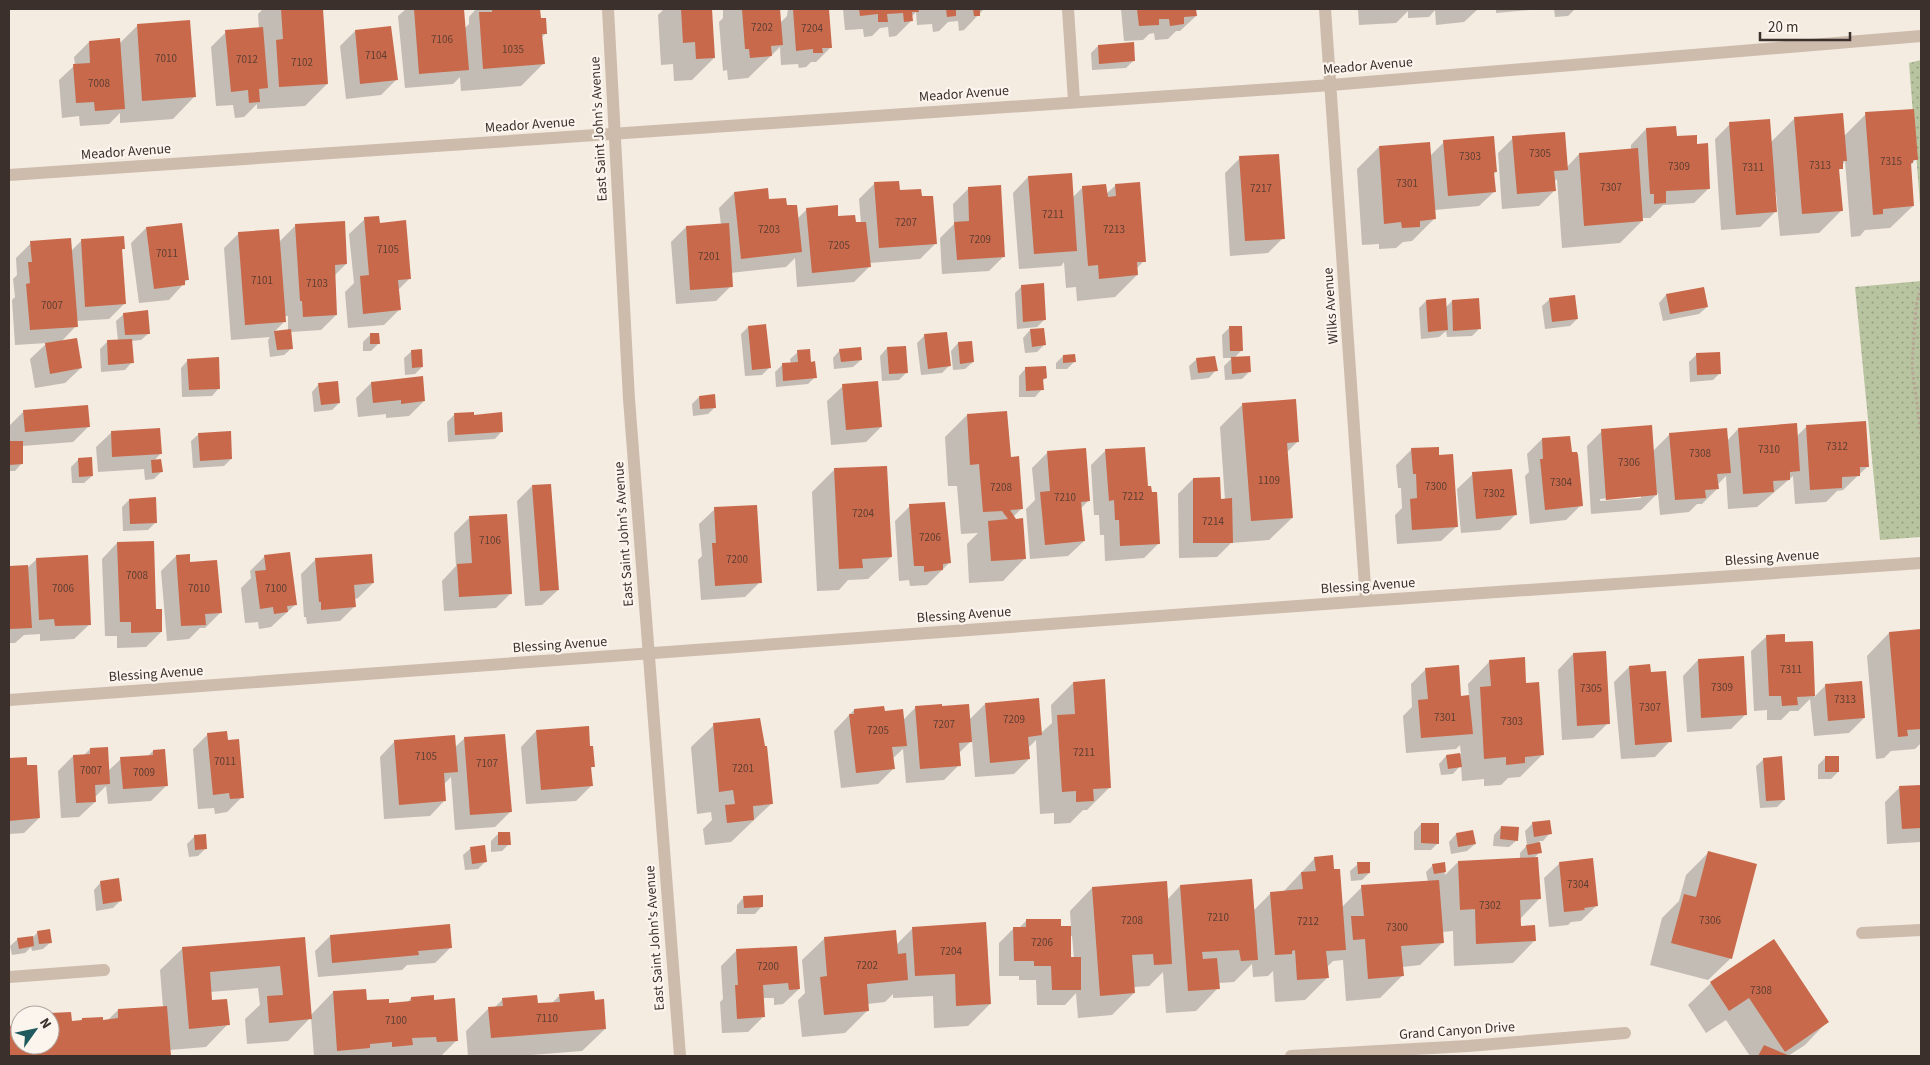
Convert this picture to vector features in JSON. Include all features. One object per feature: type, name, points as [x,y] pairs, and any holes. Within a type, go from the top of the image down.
[{"type":"street","name":"East Saint John's Avenue","points":[[608,9],[629,399],[680,1056]]},
{"type":"street","points":[[1068,9],[1074,102]]},
{"type":"street","name":"Wilks Avenue","points":[[1325,9],[1366,601]]},
{"type":"street","name":"Meador Avenue","points":[[9,175],[1331,85],[1921,36]]},
{"type":"street","name":"Blessing Avenue","points":[[9,700],[1366,601],[1921,563]]},
{"type":"street","points":[[1862,933],[1921,930]]},
{"type":"street","points":[[9,977],[104,970]]},
{"type":"street","name":"Grand Canyon Drive","points":[[1292,1056],[1468,1051],[1625,1033]]},
{"type":"path","points":[[1921,288],[1916,306],[1912,367],[1921,434]]},
{"type":"green space","points":[[1921,60],[1921,217],[1909,63]]},
{"type":"green space","points":[[1921,281],[1921,537],[1880,540],[1855,287]]},
{"type":"building","points":[[281,9],[323,9],[328,84],[279,87],[276,40],[283,39]]},
{"type":"building","points":[[414,9],[464,9],[469,70],[419,74]]},
{"type":"building","points":[[492,9],[540,9],[541,18],[546,18],[547,34],[542,34],[545,64],[483,69],[479,12],[492,12]]},
{"type":"building","points":[[681,9],[712,9],[715,58],[696,59],[695,42],[683,43]]},
{"type":"building","points":[[742,9],[780,9],[783,45],[771,46],[772,56],[750,58],[749,49],[745,49]]},
{"type":"building","points":[[793,9],[829,9],[832,48],[822,48],[823,53],[813,53],[813,49],[796,51]]},
{"type":"building","points":[[859,9],[918,9],[919,12],[912,12],[913,21],[904,22],[903,13],[887,14],[888,22],[878,22],[878,14],[860,16]]},
{"type":"building","points":[[946,9],[956,9],[956,16],[947,17]]},
{"type":"building","points":[[973,9],[980,9],[980,16],[974,16]]},
{"type":"building","points":[[1137,9],[1196,9],[1197,16],[1184,17],[1184,24],[1170,26],[1169,19],[1159,19],[1159,25],[1139,26]]},
{"type":"building","points":[[190,20],[196,97],[142,101],[137,24]]},
{"type":"building","points":[[391,26],[398,80],[360,84],[355,30]]},
{"type":"building","points":[[263,27],[268,88],[259,89],[260,102],[249,103],[248,90],[231,92],[225,30]]},
{"type":"building","points":[[120,38],[125,109],[95,111],[94,102],[76,103],[73,64],[90,63],[89,41]]},
{"type":"building","points":[[1134,42],[1135,61],[1099,64],[1098,45]]},
{"type":"building","points":[[1914,109],[1918,160],[1913,160],[1913,163],[1911,163],[1914,206],[1883,209],[1883,214],[1873,215],[1865,112]]},
{"type":"building","points":[[1843,113],[1847,161],[1843,161],[1843,169],[1839,169],[1843,211],[1802,214],[1794,117]]},
{"type":"building","points":[[1770,119],[1777,212],[1736,215],[1729,122]]},
{"type":"building","points":[[1676,126],[1677,136],[1697,135],[1697,144],[1708,143],[1710,189],[1666,191],[1666,203],[1654,204],[1654,194],[1650,194],[1646,128]]},
{"type":"building","points":[[1565,132],[1568,170],[1554,171],[1556,191],[1517,194],[1512,136]]},
{"type":"building","points":[[1494,136],[1497,172],[1494,172],[1496,192],[1448,196],[1443,140]]},
{"type":"building","points":[[1430,142],[1436,219],[1420,221],[1420,227],[1402,228],[1401,222],[1384,224],[1379,146]]},
{"type":"building","points":[[1638,148],[1643,221],[1584,226],[1579,153]]},
{"type":"building","points":[[1279,154],[1285,239],[1245,241],[1239,156]]},
{"type":"building","points":[[1072,173],[1077,251],[1034,254],[1028,176]]},
{"type":"building","points":[[899,181],[900,190],[921,189],[922,196],[933,196],[937,244],[879,248],[874,182]]},
{"type":"building","points":[[1140,182],[1146,262],[1137,262],[1138,275],[1099,279],[1098,265],[1088,266],[1082,186],[1106,184],[1108,197],[1116,196],[1115,184]]},
{"type":"building","points":[[1001,185],[1005,257],[957,260],[954,222],[969,221],[968,187]]},
{"type":"building","points":[[768,188],[769,199],[786,198],[787,205],[797,205],[802,252],[741,259],[734,192]]},
{"type":"building","points":[[838,205],[838,216],[855,215],[856,222],[866,222],[871,267],[812,273],[806,208]]},
{"type":"building","points":[[379,216],[380,223],[406,220],[411,279],[398,280],[401,310],[363,314],[360,276],[369,275],[364,217]]},
{"type":"building","points":[[345,221],[347,264],[335,265],[337,315],[303,317],[302,301],[300,301],[295,224]]},
{"type":"building","points":[[182,223],[189,280],[185,280],[185,285],[154,289],[146,227]]},
{"type":"building","points":[[729,223],[733,287],[690,290],[686,226]]},
{"type":"building","points":[[279,229],[286,322],[245,325],[238,232]]},
{"type":"building","points":[[124,236],[125,249],[122,249],[126,304],[85,307],[81,239]]},
{"type":"building","points":[[71,238],[78,327],[30,330],[26,284],[30,283],[28,262],[32,262],[30,241]]},
{"type":"building","points":[[1044,283],[1046,320],[1023,322],[1021,285]]},
{"type":"building","points":[[1704,287],[1708,307],[1670,314],[1666,294]]},
{"type":"building","points":[[1575,295],[1578,319],[1552,322],[1549,298]]},
{"type":"building","points":[[1446,298],[1448,330],[1428,332],[1426,300]]},
{"type":"building","points":[[1479,298],[1481,329],[1453,331],[1452,300]]},
{"type":"building","points":[[148,310],[150,334],[125,335],[123,313]]},
{"type":"building","points":[[766,324],[771,368],[752,370],[748,326]]},
{"type":"building","points":[[1229,326],[1242,326],[1243,351],[1230,351]]},
{"type":"building","points":[[1044,328],[1046,345],[1032,347],[1030,329]]},
{"type":"building","points":[[291,329],[293,349],[277,350],[274,331]]},
{"type":"building","points":[[947,332],[951,366],[928,369],[924,334]]},
{"type":"building","points":[[370,333],[379,333],[380,344],[370,344]]},
{"type":"building","points":[[77,338],[82,368],[50,374],[45,343]]},
{"type":"building","points":[[132,339],[134,363],[108,365],[107,340]]},
{"type":"building","points":[[972,341],[974,362],[960,364],[958,342]]},
{"type":"building","points":[[906,346],[908,373],[889,374],[887,347]]},
{"type":"building","points":[[861,347],[862,360],[841,362],[839,349]]},
{"type":"building","points":[[422,349],[423,367],[412,368],[411,350]]},
{"type":"building","points":[[810,349],[811,362],[815,361],[817,378],[783,381],[782,363],[798,362],[797,350]]},
{"type":"building","points":[[1720,352],[1721,374],[1697,375],[1696,353]]},
{"type":"building","points":[[1075,354],[1076,362],[1063,363],[1063,355]]},
{"type":"building","points":[[1215,356],[1218,371],[1198,373],[1196,358]]},
{"type":"building","points":[[1250,356],[1251,372],[1232,374],[1231,357]]},
{"type":"building","points":[[219,357],[220,389],[189,390],[187,359]]},
{"type":"building","points":[[1046,366],[1047,378],[1043,379],[1044,390],[1026,391],[1025,367]]},
{"type":"building","points":[[423,376],[425,401],[401,404],[401,400],[373,403],[371,382]]},
{"type":"building","points":[[338,381],[340,403],[321,405],[318,383]]},
{"type":"building","points":[[878,381],[882,427],[846,430],[842,384]]},
{"type":"building","points":[[715,394],[716,408],[700,409],[699,396]]},
{"type":"building","points":[[1296,399],[1299,442],[1287,443],[1293,518],[1251,521],[1242,403]]},
{"type":"building","points":[[88,405],[90,427],[25,432],[23,410]]},
{"type":"building","points":[[1007,411],[1011,457],[1019,456],[1023,509],[1010,510],[1016,519],[1023,518],[1026,559],[991,561],[988,521],[1008,519],[1002,511],[983,512],[979,464],[970,465],[967,414]]},
{"type":"building","points":[[474,412],[474,415],[502,412],[503,432],[455,435],[454,413]]},
{"type":"building","points":[[1866,421],[1869,467],[1860,467],[1860,476],[1842,477],[1842,488],[1810,490],[1806,425]]},
{"type":"building","points":[[1797,423],[1800,471],[1790,472],[1790,480],[1773,481],[1774,492],[1743,494],[1738,428]]},
{"type":"building","points":[[1652,425],[1657,495],[1606,500],[1601,429]]},
{"type":"building","points":[[160,428],[162,454],[112,457],[111,431]]},
{"type":"building","points":[[1727,428],[1731,473],[1717,474],[1719,489],[1705,490],[1706,498],[1675,500],[1669,433]]},
{"type":"building","points":[[231,431],[232,459],[200,461],[198,433]]},
{"type":"building","points":[[1570,436],[1572,452],[1577,452],[1578,455],[1583,506],[1545,510],[1540,459],[1543,459],[1542,438]]},
{"type":"building","points":[[9,441],[23,441],[23,464],[9,465]]},
{"type":"building","points":[[1145,447],[1148,486],[1151,486],[1152,492],[1157,492],[1160,544],[1120,546],[1119,520],[1115,520],[1114,500],[1109,501],[1105,449]]},
{"type":"building","points":[[1439,447],[1439,455],[1453,454],[1458,527],[1412,530],[1410,499],[1417,498],[1416,474],[1413,474],[1411,448]]},
{"type":"building","points":[[1086,448],[1090,501],[1081,502],[1085,541],[1045,545],[1040,492],[1050,491],[1047,451]]},
{"type":"building","points":[[92,457],[93,476],[79,477],[78,458]]},
{"type":"building","points":[[161,459],[163,472],[152,473],[151,460]]},
{"type":"building","points":[[887,466],[892,557],[862,559],[863,568],[839,569],[834,468]]},
{"type":"building","points":[[1512,469],[1517,515],[1476,519],[1472,472]]},
{"type":"building","points":[[1220,477],[1221,499],[1232,498],[1233,543],[1193,543],[1193,478]]},
{"type":"building","points":[[551,484],[559,590],[540,591],[532,485]]},
{"type":"building","points":[[156,497],[157,523],[130,524],[129,499]]},
{"type":"building","points":[[945,502],[951,563],[943,564],[943,570],[924,572],[924,566],[914,566],[909,504]]},
{"type":"building","points":[[757,505],[762,583],[715,586],[712,543],[716,543],[714,507]]},
{"type":"building","points":[[507,514],[512,594],[459,597],[457,564],[472,563],[469,516]]},
{"type":"building","points":[[154,541],[156,609],[162,609],[162,632],[131,633],[131,622],[120,622],[117,542]]},
{"type":"building","points":[[290,552],[297,605],[287,606],[288,612],[274,614],[273,607],[260,609],[255,571],[266,570],[264,555]]},
{"type":"building","points":[[190,554],[190,562],[217,560],[222,613],[205,614],[206,625],[181,626],[176,555]]},
{"type":"building","points":[[372,554],[374,583],[354,585],[356,607],[321,610],[315,558]]},
{"type":"building","points":[[88,555],[91,625],[55,626],[54,619],[39,620],[36,558]]},
{"type":"building","points":[[28,565],[32,628],[9,629],[9,566]]},
{"type":"building","points":[[1921,629],[1921,729],[1907,730],[1908,736],[1898,737],[1889,632]]},
{"type":"building","points":[[1785,634],[1785,642],[1813,642],[1815,696],[1797,697],[1798,705],[1782,706],[1781,696],[1769,696],[1766,635]]},
{"type":"building","points":[[1606,651],[1610,724],[1577,726],[1573,653]]},
{"type":"building","points":[[1744,656],[1747,715],[1701,718],[1698,659]]},
{"type":"building","points":[[1525,657],[1526,683],[1539,682],[1544,755],[1525,757],[1525,763],[1506,765],[1506,757],[1484,759],[1480,687],[1491,686],[1489,660]]},
{"type":"building","points":[[1650,664],[1651,672],[1666,671],[1672,742],[1635,745],[1629,666]]},
{"type":"building","points":[[1459,665],[1461,696],[1469,695],[1473,734],[1421,738],[1418,700],[1428,699],[1425,668]]},
{"type":"building","points":[[1105,679],[1111,788],[1093,789],[1094,801],[1076,802],[1076,791],[1062,792],[1057,715],[1075,714],[1073,682]]},
{"type":"building","points":[[1862,681],[1865,718],[1828,721],[1825,684]]},
{"type":"building","points":[[1039,698],[1042,735],[1028,737],[1030,759],[990,763],[985,703]]},
{"type":"building","points":[[942,704],[942,706],[969,704],[972,742],[959,743],[961,766],[920,769],[915,706]]},
{"type":"building","points":[[884,706],[885,711],[903,709],[907,746],[892,747],[895,769],[856,773],[849,714],[854,714],[854,709]]},
{"type":"building","points":[[760,718],[765,746],[767,746],[773,804],[753,806],[754,820],[727,823],[725,805],[735,804],[733,790],[719,792],[713,723]]},
{"type":"building","points":[[589,726],[590,746],[593,746],[595,767],[591,767],[593,786],[541,790],[536,730]]},
{"type":"building","points":[[227,731],[228,740],[239,739],[244,798],[230,799],[229,793],[213,795],[207,733]]},
{"type":"building","points":[[505,734],[512,812],[470,815],[464,737]]},
{"type":"building","points":[[455,735],[458,772],[444,773],[446,801],[399,805],[394,740]]},
{"type":"building","points":[[108,747],[110,784],[95,785],[96,802],[76,803],[73,755],[90,754],[90,748]]},
{"type":"building","points":[[165,749],[168,786],[123,789],[120,757],[153,755],[153,750]]},
{"type":"building","points":[[1460,753],[1462,767],[1448,769],[1446,755]]},
{"type":"building","points":[[1782,756],[1785,800],[1766,801],[1763,758]]},
{"type":"building","points":[[1825,756],[1839,756],[1839,772],[1825,772]]},
{"type":"building","points":[[27,757],[27,765],[37,765],[40,818],[9,821],[9,758]]},
{"type":"building","points":[[1921,785],[1921,828],[1902,829],[1899,786]]},
{"type":"building","points":[[1550,820],[1552,834],[1534,837],[1532,822]]},
{"type":"building","points":[[1421,823],[1439,823],[1439,844],[1421,843]]},
{"type":"building","points":[[1501,826],[1519,827],[1518,841],[1500,839]]},
{"type":"building","points":[[1473,830],[1476,844],[1458,847],[1456,833]]},
{"type":"building","points":[[498,832],[510,832],[511,845],[498,845]]},
{"type":"building","points":[[206,834],[207,849],[195,850],[194,835]]},
{"type":"building","points":[[1540,842],[1542,853],[1528,855],[1526,845]]},
{"type":"building","points":[[485,845],[487,862],[472,864],[470,847]]},
{"type":"building","points":[[1708,851],[1757,864],[1732,959],[1671,943],[1684,894],[1696,897]]},
{"type":"building","points":[[1333,855],[1334,869],[1340,869],[1346,950],[1326,951],[1329,978],[1297,980],[1295,950],[1292,951],[1292,954],[1275,955],[1270,892],[1303,889],[1301,872],[1316,871],[1314,857]]},
{"type":"building","points":[[1538,857],[1541,899],[1520,900],[1521,926],[1535,925],[1536,941],[1476,944],[1475,909],[1460,910],[1458,861]]},
{"type":"building","points":[[1593,858],[1598,906],[1584,908],[1585,910],[1564,912],[1559,862]]},
{"type":"building","points":[[1357,862],[1370,862],[1370,873],[1358,874]]},
{"type":"building","points":[[1445,862],[1446,872],[1434,874],[1432,864]]},
{"type":"building","points":[[119,878],[122,901],[103,904],[100,881]]},
{"type":"building","points":[[1252,879],[1258,960],[1241,961],[1239,950],[1202,952],[1203,959],[1217,958],[1220,989],[1188,991],[1180,885]]},
{"type":"building","points":[[1439,880],[1444,943],[1401,946],[1404,976],[1368,979],[1365,939],[1353,940],[1351,916],[1364,916],[1361,885]]},
{"type":"building","points":[[1167,881],[1172,964],[1154,965],[1153,954],[1132,955],[1135,993],[1100,996],[1092,887]]},
{"type":"building","points":[[763,895],[763,907],[744,908],[743,896]]},
{"type":"building","points":[[1026,919],[1061,919],[1061,926],[1071,926],[1071,957],[1081,957],[1081,990],[1052,990],[1051,966],[1034,966],[1034,961],[1014,961],[1013,927],[1026,927]]},
{"type":"building","points":[[986,922],[991,1004],[956,1006],[955,974],[915,976],[912,927]]},
{"type":"building","points":[[450,924],[452,948],[418,951],[419,955],[332,963],[330,935]]},
{"type":"building","points":[[50,929],[52,943],[39,944],[37,931]]},
{"type":"building","points":[[896,930],[898,954],[906,953],[908,980],[867,984],[869,1011],[824,1015],[820,977],[827,976],[824,937]]},
{"type":"building","points":[[33,936],[34,946],[19,949],[17,938]]},
{"type":"building","points":[[305,937],[312,1019],[269,1023],[267,996],[283,995],[280,966],[210,972],[212,1000],[227,999],[230,1025],[189,1029],[182,947]]},
{"type":"building","points":[[1774,939],[1829,1022],[1785,1052],[1749,998],[1729,1011],[1710,982]]},
{"type":"building","points":[[797,946],[800,989],[789,990],[788,983],[763,985],[765,1017],[737,1019],[735,985],[738,985],[736,949]]},
{"type":"building","points":[[366,989],[367,1000],[389,999],[389,1003],[411,1001],[411,997],[434,995],[434,1000],[455,998],[458,1041],[437,1042],[436,1037],[412,1038],[413,1045],[392,1047],[392,1042],[370,1044],[370,1048],[337,1051],[333,991]]},
{"type":"building","points":[[594,991],[595,1000],[604,999],[606,1029],[491,1038],[488,1007],[503,1006],[502,998],[537,995],[538,1003],[560,1002],[559,994]]},
{"type":"building","points":[[167,1006],[171,1056],[9,1056],[9,1026],[10,1055],[60,1055],[60,1013],[71,1012],[72,1021],[82,1020],[82,1018],[103,1017],[103,1020],[118,1018],[118,1009]]},
{"type":"building","points":[[1764,1045],[1790,1056],[1758,1056]]}]
